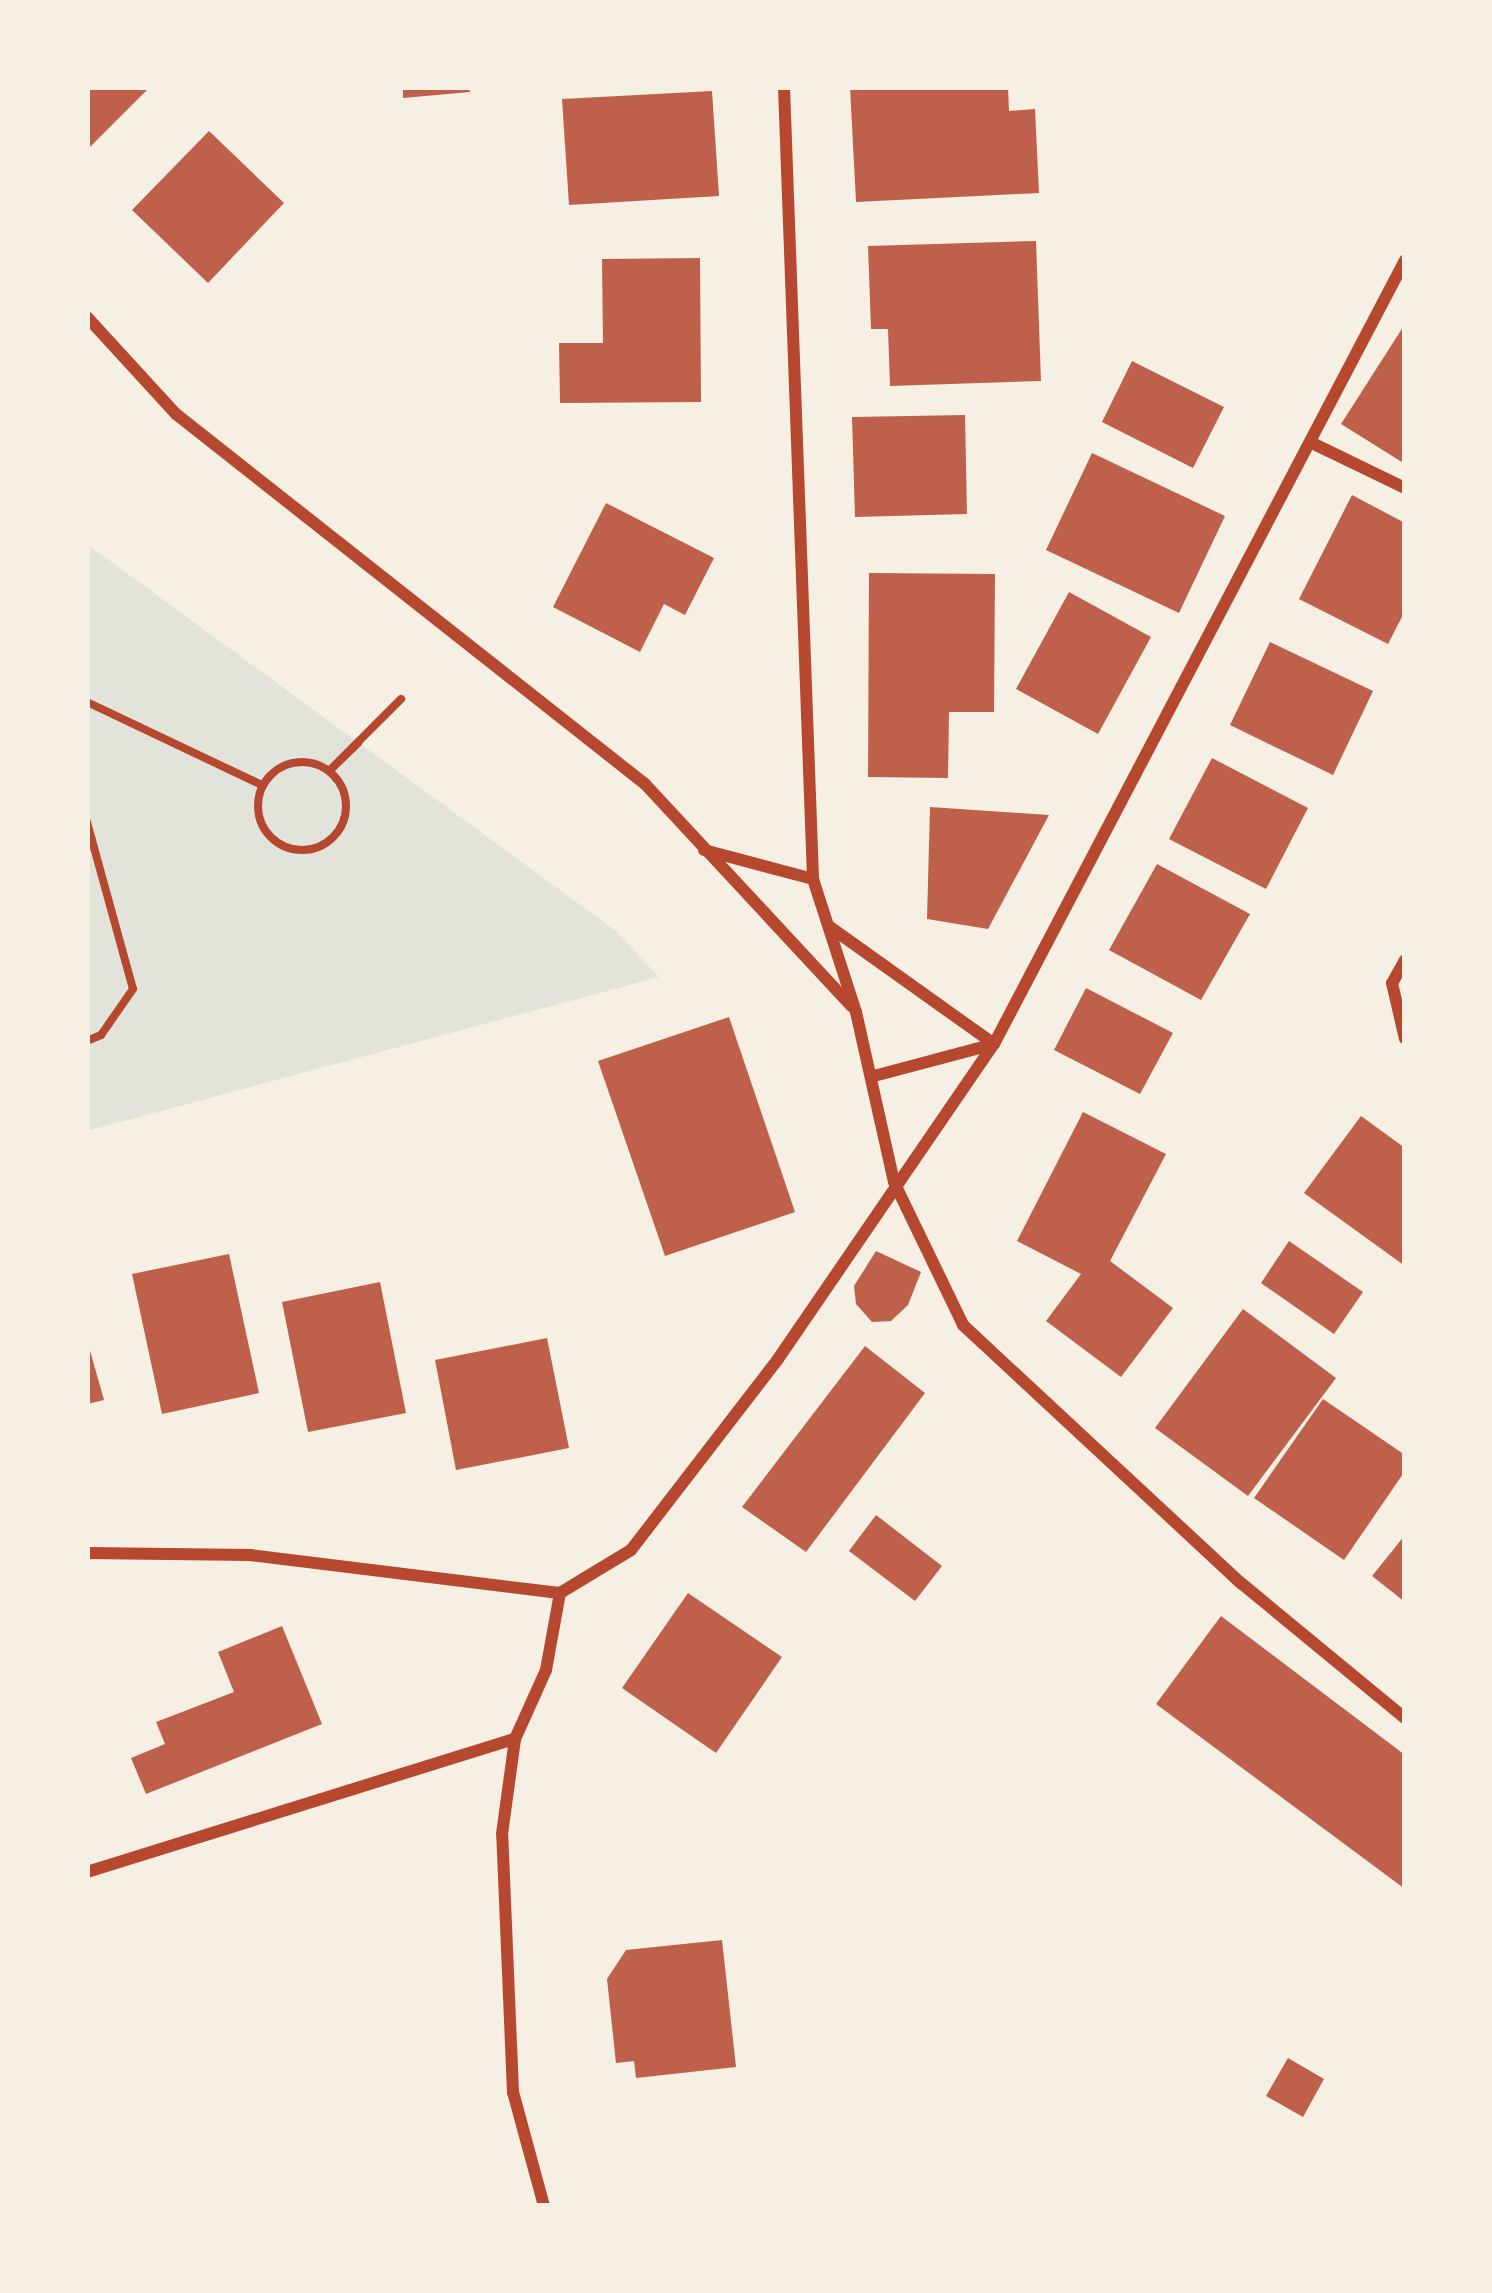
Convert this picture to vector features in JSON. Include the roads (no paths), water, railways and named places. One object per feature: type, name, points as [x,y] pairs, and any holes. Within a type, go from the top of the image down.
[{"type":"street","points":[[784,87],[813,879],[874,1076],[894,1182],[963,1325],[1241,1583],[1405,1718]]},
{"type":"street","points":[[87,1553],[250,1555],[560,1593],[631,1550],[778,1359],[894,1182],[994,1044],[1405,260]]},
{"type":"street","points":[[87,316],[137,378],[645,784],[699,848],[856,1012]]},
{"type":"street","points":[[1312,443],[1405,488]]},
{"type":"street","points":[[699,848],[813,879]]},
{"type":"street","points":[[829,927],[994,1044]]},
{"type":"street","points":[[1405,960],[1392,983],[1405,1039]]},
{"type":"street","points":[[874,1076],[994,1044]]},
{"type":"street","points":[[544,2206],[513,2092],[502,1834],[515,1738],[546,1670],[560,1593]]},
{"type":"street","points":[[87,1872],[515,1738]]}]
